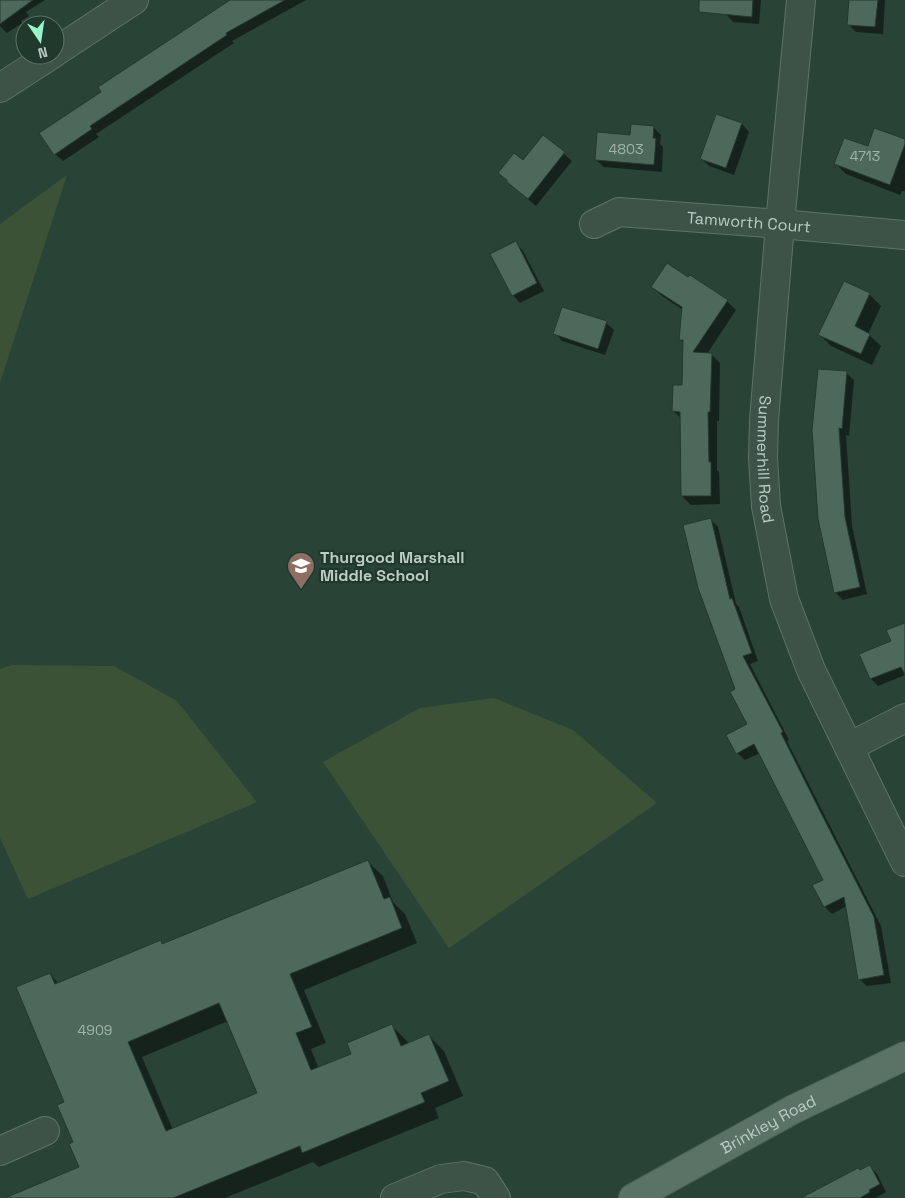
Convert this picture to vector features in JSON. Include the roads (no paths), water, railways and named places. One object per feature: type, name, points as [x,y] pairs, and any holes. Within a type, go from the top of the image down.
[{"type":"main road","name":"Brinkley Road","points":[[633,1198],[794,1110],[905,1056]]},
{"type":"street","points":[[65,45],[134,0]]},
{"type":"street","name":"Summerhill Road","points":[[801,0],[764,420],[766,506],[784,599],[811,670],[905,862]]},
{"type":"street","points":[[0,88],[36,65]]},
{"type":"street","name":"Tamworth Court","points":[[594,224],[619,212],[905,235]]},
{"type":"street","points":[[849,747],[905,718]]},
{"type":"street","points":[[0,1151],[46,1131]]},
{"type":"street","points":[[394,1198],[442,1179],[464,1176],[486,1181],[496,1198]]},
{"type":"place","name":"Thurgood Marshall Middle School","points":[[301,590]]}]
